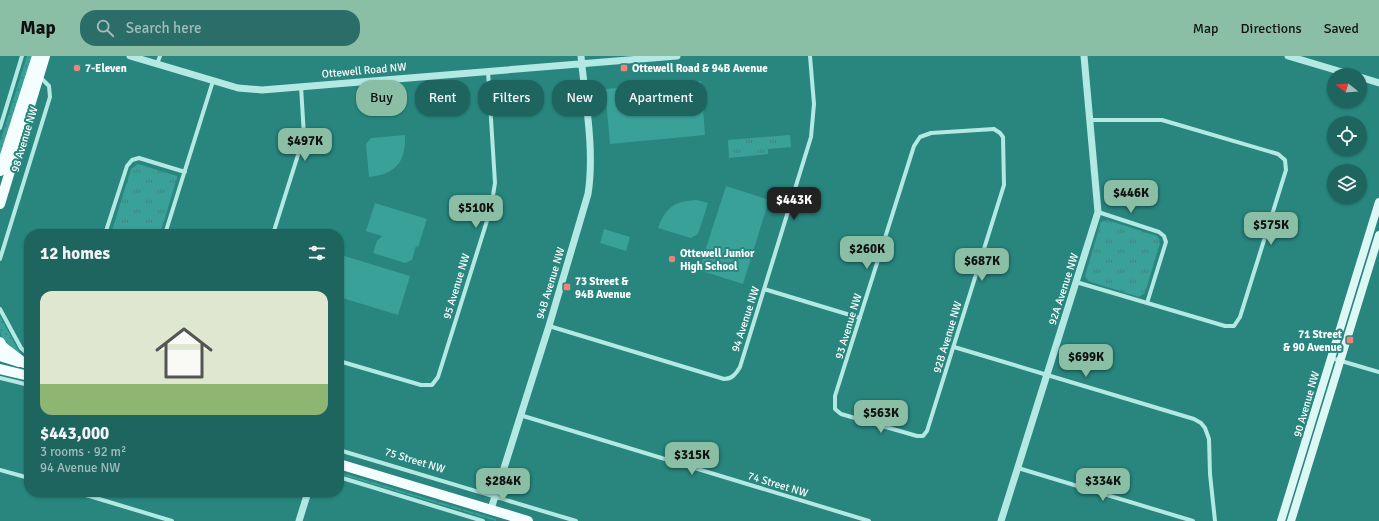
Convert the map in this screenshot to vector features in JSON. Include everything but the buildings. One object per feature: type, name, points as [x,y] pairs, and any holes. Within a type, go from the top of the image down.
[{"type":"main road","name":"98 Avenue NW","points":[[0,171],[37,56]]},
{"type":"main road","name":"98 Avenue NW","points":[[0,204],[45,56]]},
{"type":"main road","name":"90 Avenue NW","points":[[1281,521],[1379,202]]},
{"type":"main road","name":"90 Avenue NW","points":[[1291,521],[1379,235]]},
{"type":"main road","points":[[0,342],[4,347],[24,360]]},
{"type":"main road","points":[[0,356],[24,361]]},
{"type":"main road","points":[[0,362],[24,362]]},
{"type":"main road","points":[[0,369],[24,375]]},
{"type":"main road","points":[[344,466],[528,521]]},
{"type":"street","points":[[0,128],[22,56]]},
{"type":"street","name":"Ottewell Road NW","points":[[130,56],[238,88],[262,90],[582,60],[676,56]]},
{"type":"street","points":[[157,64],[160,56]]},
{"type":"street","name":"94 Avenue NW","points":[[549,326],[724,379],[734,376],[740,367],[811,137],[814,104],[810,56]]},
{"type":"street","name":"92A Avenue NW","points":[[1001,521],[1098,212],[1084,56]]},
{"type":"street","points":[[1288,56],[1328,68]]},
{"type":"street","name":"94B Avenue NW","points":[[491,510],[494,496],[549,326],[585,206],[590,183],[591,155],[582,60]]},
{"type":"street","name":"95 Avenue NW","points":[[344,362],[420,385],[432,385],[438,377],[491,208],[495,184],[488,70]]},
{"type":"street","name":"98 Avenue NW","points":[[0,259],[50,97],[49,86],[39,76]]},
{"type":"street","points":[[1367,79],[1379,83]]},
{"type":"street","points":[[167,229],[213,81]]},
{"type":"street","points":[[275,229],[304,136],[301,86]]},
{"type":"street","points":[[1076,282],[1225,326],[1234,326],[1240,317],[1286,170],[1285,160],[1278,154],[1162,120],[1090,120]]},
{"type":"street","name":"92B Avenue NW","points":[[920,136],[931,133],[994,129],[1003,137],[1004,185],[927,431]]},
{"type":"street","name":"93 Avenue NW","points":[[920,136],[914,146],[835,396],[835,409],[841,414],[918,436],[923,436],[927,431]]},
{"type":"street","points":[[107,229],[127,166],[132,160],[139,158],[185,172]]},
{"type":"street","points":[[1098,212],[1159,232],[1164,236],[1166,242],[1147,303]]},
{"type":"street","points":[[764,289],[860,318]]},
{"type":"street","points":[[0,309],[24,354]]},
{"type":"street","points":[[954,346],[1194,419],[1201,423],[1205,428],[1209,439],[1210,474],[1215,521]]},
{"type":"street","points":[[1331,358],[1379,372]]},
{"type":"street","points":[[0,378],[24,384]]},
{"type":"street","name":"74 Street NW","points":[[520,415],[869,521]]},
{"type":"street","name":"75 Street NW","points":[[344,451],[576,521]]},
{"type":"street","points":[[1018,468],[1194,521]]},
{"type":"street","points":[[0,470],[24,477]]},
{"type":"street","points":[[344,479],[484,521]]},
{"type":"street","points":[[93,497],[172,521]]},
{"type":"street","points":[[299,521],[306,497]]},
{"type":"green space","points":[[27,56],[33,56],[0,158],[0,142]]},
{"type":"green space","points":[[615,88],[615,116],[704,116],[705,135],[610,144],[607,111],[607,89]]},
{"type":"green space","points":[[405,135],[404,153],[398,165],[393,170],[386,173],[369,177],[366,144],[371,138]]},
{"type":"green space","points":[[790,135],[791,147],[768,149],[768,154],[729,158],[728,140]]},
{"type":"green space","points":[[138,164],[177,176],[162,229],[113,229],[131,169]]},
{"type":"green space","points":[[726,186],[769,200],[743,284],[699,270]]},
{"type":"green space","points":[[697,200],[708,203],[698,234],[691,238],[658,228],[664,215],[672,206],[682,202]]},
{"type":"green space","points":[[375,203],[427,219],[412,260],[405,263],[373,253],[377,241],[382,236],[366,231]]},
{"type":"green space","points":[[1107,220],[1157,236],[1159,239],[1160,243],[1145,293],[1139,297],[1088,281],[1085,276],[1101,222]]},
{"type":"green space","points":[[604,229],[630,237],[626,251],[600,243]]},
{"type":"green space","points":[[344,256],[410,276],[398,315],[344,299]]},
{"type":"green space","points":[[0,316],[21,355],[3,340],[0,331]]},
{"type":"green space","points":[[344,473],[496,519],[496,521],[344,475]]},
{"type":"place","name":"7-Eleven","points":[[77,68]]},
{"type":"place","name":"Ottewell Road & 94B Avenue","points":[[624,68]]},
{"type":"place","name":"Ottewell Junior High School","points":[[672,259]]},
{"type":"place","name":"73 Street & 94B Avenue","points":[[567,287]]},
{"type":"place","name":"71 Street & 90 Avenue","points":[[1350,340]]}]
